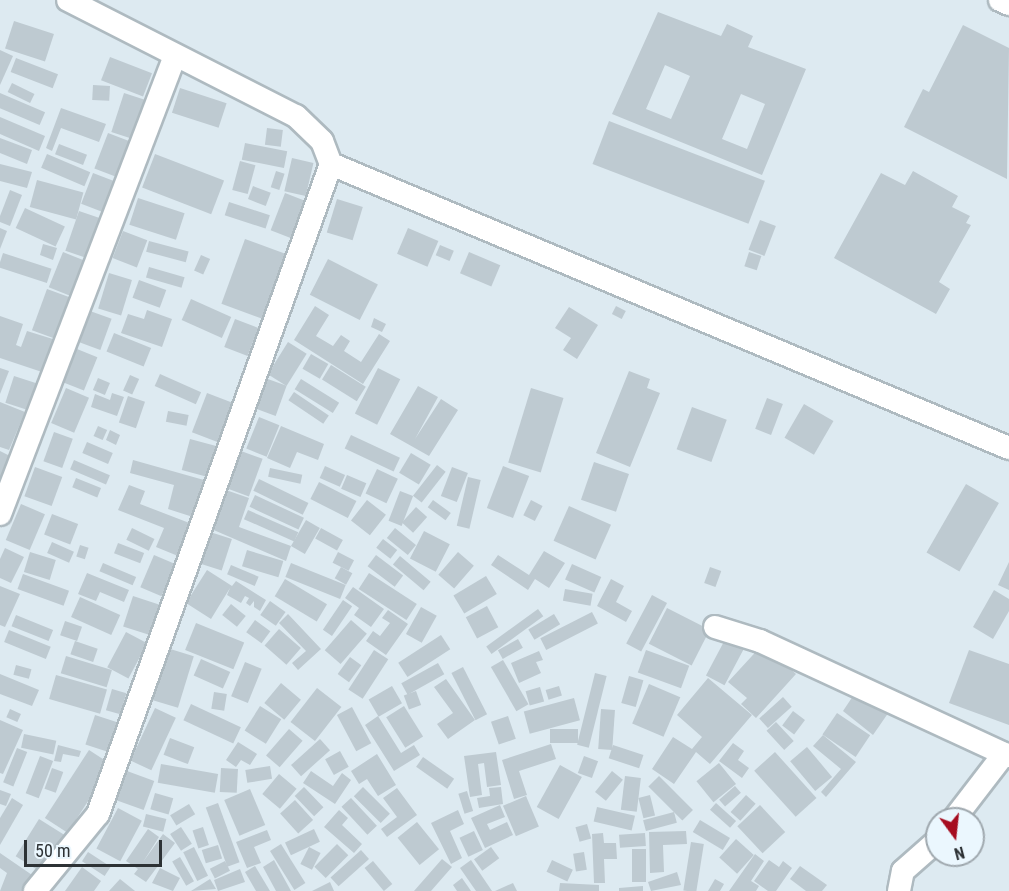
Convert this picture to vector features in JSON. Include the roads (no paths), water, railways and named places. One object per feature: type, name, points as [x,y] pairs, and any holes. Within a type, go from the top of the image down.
[{"type":"street","points":[[68,0],[310,125],[331,164],[1009,448]]},
{"type":"street","points":[[1000,0],[1009,4]]},
{"type":"street","points":[[0,514],[175,56]]},
{"type":"street","points":[[35,891],[98,814],[331,164]]},
{"type":"street","points":[[715,627],[760,641],[1006,755],[964,807]]},
{"type":"street","points":[[898,891],[903,871],[925,852]]}]
